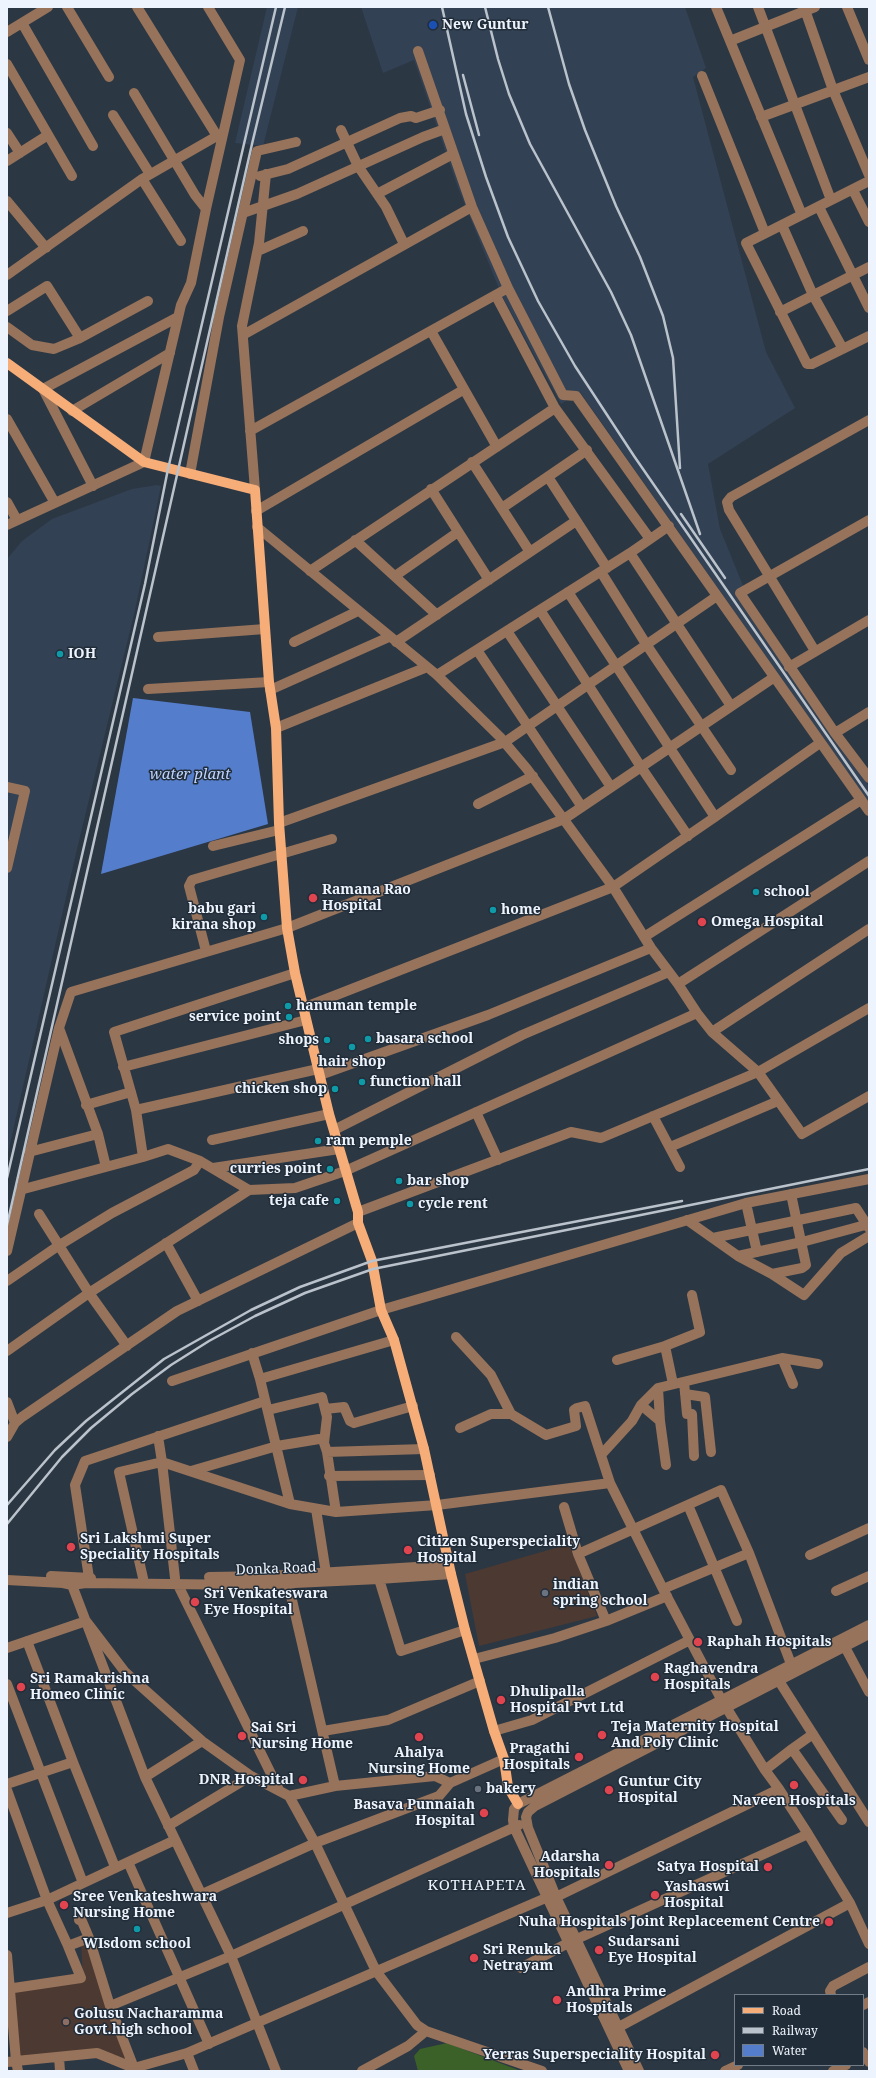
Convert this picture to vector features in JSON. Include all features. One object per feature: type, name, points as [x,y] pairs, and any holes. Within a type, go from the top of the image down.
[{"type":"main road","points":[[7,363],[144,462],[255,490],[269,686],[276,728],[279,826],[287,928],[295,973],[329,1114],[358,1212],[358,1223],[372,1261],[382,1310],[394,1340],[413,1406],[465,1630],[494,1731],[504,1759],[508,1787],[518,1804]]},
{"type":"street","points":[[7,32],[48,7]]},
{"type":"street","points":[[67,7],[109,77]]},
{"type":"street","points":[[7,275],[146,176],[217,136],[136,7]]},
{"type":"street","points":[[7,525],[144,462],[181,305],[191,283],[206,209],[240,60],[208,7]]},
{"type":"street","points":[[716,7],[802,215]]},
{"type":"street","points":[[758,7],[831,200]]},
{"type":"street","points":[[847,7],[869,60]]},
{"type":"street","points":[[730,41],[808,8],[833,90],[869,174]]},
{"type":"street","points":[[22,23],[93,146]]},
{"type":"street","points":[[418,51],[440,110],[472,208],[508,288],[563,395],[576,396],[669,526],[773,678],[869,811]]},
{"type":"street","points":[[7,64],[72,176]]},
{"type":"street","points":[[702,76],[765,233]]},
{"type":"street","points":[[761,117],[869,77]]},
{"type":"street","points":[[134,92],[195,195],[206,209]]},
{"type":"street","points":[[251,179],[288,169],[400,118],[411,116],[416,118],[440,110]]},
{"type":"street","points":[[113,115],[181,241]]},
{"type":"street","points":[[243,213],[297,194],[445,129]]},
{"type":"street","points":[[341,130],[358,166],[386,207],[404,244]]},
{"type":"street","points":[[7,133],[20,153]]},
{"type":"street","points":[[7,161],[48,135]]},
{"type":"street","points":[[190,474],[219,317],[257,151],[296,142]]},
{"type":"street","points":[[377,194],[454,154]]},
{"type":"street","points":[[255,490],[242,326],[258,251],[266,174]]},
{"type":"street","points":[[869,181],[746,243],[807,364],[812,364],[869,336]]},
{"type":"street","points":[[853,190],[869,222]]},
{"type":"street","points":[[7,200],[46,248]]},
{"type":"street","points":[[819,207],[869,308]]},
{"type":"street","points":[[243,335],[404,244],[472,208]]},
{"type":"street","points":[[782,225],[814,295],[843,349]]},
{"type":"street","points":[[258,251],[303,231]]},
{"type":"street","points":[[780,312],[869,267]]},
{"type":"street","points":[[7,311],[47,286],[80,338]]},
{"type":"street","points":[[250,430],[496,296],[508,288]]},
{"type":"street","points":[[496,296],[555,408],[587,450],[650,539]]},
{"type":"street","points":[[7,327],[32,346],[54,349],[80,338],[148,301]]},
{"type":"street","points":[[93,486],[43,389],[178,317]]},
{"type":"street","points":[[431,331],[463,390],[497,447]]},
{"type":"street","points":[[72,411],[170,353]]},
{"type":"street","points":[[256,511],[463,390]]},
{"type":"street","points":[[310,571],[431,489],[555,408]]},
{"type":"street","points":[[7,419],[55,503]]},
{"type":"street","points":[[815,652],[727,506],[728,499],[869,420]]},
{"type":"street","points":[[502,508],[587,450]]},
{"type":"street","points":[[472,462],[530,552]]},
{"type":"street","points":[[548,477],[576,521],[646,644],[731,770]]},
{"type":"street","points":[[431,489],[489,580]]},
{"type":"street","points":[[7,502],[18,520]]},
{"type":"street","points":[[869,520],[740,593],[835,733],[869,778]]},
{"type":"street","points":[[148,688],[269,686],[393,640],[437,615],[576,521]]},
{"type":"street","points":[[437,675],[604,570],[669,526]]},
{"type":"street","points":[[257,527],[437,675],[505,742],[533,776],[613,887],[651,948],[678,984],[697,1013],[712,1032],[758,1072],[802,1134],[869,1096]]},
{"type":"street","points":[[394,576],[458,532]]},
{"type":"street","points":[[355,540],[437,615]]},
{"type":"street","points":[[630,553],[675,625],[731,706]]},
{"type":"street","points":[[568,592],[671,747],[715,818]]},
{"type":"street","points":[[213,846],[279,826],[505,742],[587,684],[717,596]]},
{"type":"street","points":[[540,610],[641,767],[688,836]]},
{"type":"street","points":[[294,642],[358,611]]},
{"type":"street","points":[[789,667],[869,620]]},
{"type":"street","points":[[158,637],[265,629]]},
{"type":"street","points":[[508,631],[611,787]]},
{"type":"street","points":[[477,650],[582,807]]},
{"type":"street","points":[[276,728],[427,667]]},
{"type":"street","points":[[7,1251],[59,1028],[71,992],[287,928],[564,819],[773,678]]},
{"type":"street","points":[[835,733],[869,712]]},
{"type":"street","points":[[303,1008],[613,887],[715,818],[820,743]]},
{"type":"street","points":[[478,804],[533,776]]},
{"type":"street","points":[[7,787],[25,791],[7,868]]},
{"type":"street","points":[[644,937],[861,800]]},
{"type":"street","points":[[206,951],[189,886],[192,880],[332,839]]},
{"type":"street","points":[[678,984],[869,861]]},
{"type":"street","points":[[712,1032],[869,929]]},
{"type":"street","points":[[136,1110],[319,1072],[488,1015],[651,948]]},
{"type":"street","points":[[334,1130],[522,1035],[669,972]]},
{"type":"street","points":[[143,1157],[136,1110],[114,1032],[295,973]]},
{"type":"street","points":[[358,1212],[571,1132],[601,1138],[758,1072],[869,1008]]},
{"type":"street","points":[[7,1351],[89,1293],[249,1190],[295,1188],[345,1171],[697,1013]]},
{"type":"street","points":[[123,1067],[306,1020]]},
{"type":"street","points":[[59,1028],[86,1105],[98,1134],[106,1167]]},
{"type":"street","points":[[86,1105],[131,1092]]},
{"type":"street","points":[[670,1147],[778,1101]]},
{"type":"street","points":[[476,1112],[498,1160]]},
{"type":"street","points":[[212,1140],[329,1114]]},
{"type":"street","points":[[653,1116],[680,1167]]},
{"type":"street","points":[[29,1152],[98,1134]]},
{"type":"street","points":[[20,1190],[168,1149],[200,1161],[249,1190]]},
{"type":"street","points":[[213,1168],[339,1149]]},
{"type":"street","points":[[7,1281],[58,1246],[112,1213],[194,1170],[200,1161]]},
{"type":"street","points":[[172,1380],[382,1310],[687,1220],[746,1203],[869,1179]]},
{"type":"street","points":[[772,1274],[802,1268],[806,1265],[798,1221],[791,1194]]},
{"type":"street","points":[[746,1203],[757,1252]]},
{"type":"street","points":[[713,1238],[856,1208],[868,1225],[802,1242],[738,1256]]},
{"type":"street","points":[[38,1214],[89,1293],[127,1346]]},
{"type":"street","points":[[687,1220],[738,1256],[772,1274],[804,1295],[841,1253],[869,1236]]},
{"type":"street","points":[[7,1437],[15,1423],[177,1311],[358,1223]]},
{"type":"street","points":[[166,1243],[198,1301]]},
{"type":"street","points":[[617,1360],[665,1346],[700,1332],[692,1295]]},
{"type":"street","points":[[456,1337],[491,1375],[511,1414]]},
{"type":"street","points":[[260,1379],[394,1340]]},
{"type":"street","points":[[665,1346],[673,1384]]},
{"type":"street","points":[[252,1353],[277,1446],[290,1504]]},
{"type":"street","points":[[601,1455],[632,1421],[641,1405],[658,1388],[782,1358],[818,1364]]},
{"type":"street","points":[[782,1358],[794,1384]]},
{"type":"street","points":[[684,1382],[687,1414],[692,1414],[694,1456]]},
{"type":"street","points":[[658,1388],[660,1421],[666,1465]]},
{"type":"street","points":[[685,1394],[705,1397],[711,1452]]},
{"type":"street","points":[[89,1578],[75,1485],[85,1461],[158,1436],[266,1406],[320,1396],[323,1399],[327,1417],[325,1447],[336,1512]]},
{"type":"street","points":[[7,1402],[15,1423]]},
{"type":"street","points":[[641,1405],[660,1421]]},
{"type":"street","points":[[325,1409],[344,1407],[350,1421],[354,1423],[413,1406]]},
{"type":"street","points":[[460,1428],[491,1414],[511,1414],[546,1435],[574,1428],[576,1426],[574,1410],[585,1406],[610,1483],[720,1699],[765,1770],[780,1789],[850,1903],[869,1944]]},
{"type":"street","points":[[158,1436],[176,1580],[279,1790]]},
{"type":"street","points":[[192,1471],[277,1446],[319,1439],[325,1447]]},
{"type":"street","points":[[325,1447],[424,1449]]},
{"type":"street","points":[[143,1578],[119,1472],[162,1462],[290,1504],[336,1512],[437,1505],[610,1483]]},
{"type":"street","points":[[330,1476],[430,1476]]},
{"type":"street","points":[[578,1554],[721,1490],[749,1553],[791,1664]]},
{"type":"street","points":[[688,1505],[737,1622]]},
{"type":"street","points":[[564,1507],[578,1554],[606,1621]]},
{"type":"street","points":[[316,1509],[326,1573]]},
{"type":"street","points":[[810,1555],[869,1528]]},
{"type":"street","points":[[474,1659],[555,1638],[606,1621],[715,1567],[749,1553]]},
{"type":"street","name":"Donka Road","points":[[7,1574],[89,1578],[143,1578],[288,1583],[379,1579],[450,1569]]},
{"type":"street","name":"Donka Road","points":[[7,1580],[63,1583],[72,1585],[86,1583],[450,1569]]},
{"type":"street","points":[[836,1592],[869,1576]]},
{"type":"street","points":[[379,1579],[401,1651],[465,1630]]},
{"type":"street","points":[[288,1583],[335,1786]]},
{"type":"street","points":[[72,1585],[145,1777],[200,1894],[232,1956],[276,2071]]},
{"type":"street","points":[[7,1648],[86,1621]]},
{"type":"street","points":[[86,1621],[125,1672],[202,1741],[251,1776],[289,1796],[315,1843],[376,1971],[417,2025],[426,2031],[542,2071]]},
{"type":"street","points":[[629,2071],[552,1897],[514,1826],[513,1815],[518,1804],[720,1699],[869,1625]]},
{"type":"street","points":[[552,1897],[526,1822],[528,1812],[535,1806],[869,1634]]},
{"type":"street","points":[[494,1731],[532,1720],[690,1640]]},
{"type":"street","points":[[27,1641],[115,1867]]},
{"type":"street","points":[[845,1647],[869,1692]]},
{"type":"street","points":[[779,1681],[869,1822]]},
{"type":"street","points":[[323,1731],[388,1720],[480,1682]]},
{"type":"street","points":[[7,1684],[83,1883]]},
{"type":"street","points":[[765,1770],[813,1734]]},
{"type":"street","points":[[145,1777],[202,1741]]},
{"type":"street","points":[[792,1750],[842,1820]]},
{"type":"street","points":[[200,1894],[315,1843],[439,1796],[450,1783],[504,1759]]},
{"type":"street","points":[[7,1784],[73,1762]]},
{"type":"street","points":[[168,1826],[251,1776]]},
{"type":"street","points":[[289,1796],[335,1786],[435,1776],[450,1783]]},
{"type":"street","points":[[7,1955],[14,2065],[59,2057],[98,2053],[134,2068],[187,2053],[209,2044],[376,1971],[552,1897],[780,1789]]},
{"type":"street","points":[[7,1790],[47,1900],[68,1946],[80,1978],[9,1989]]},
{"type":"street","points":[[110,2006],[232,1956],[514,1826],[526,1822]]},
{"type":"street","points":[[521,1968],[572,1942],[808,1834]]},
{"type":"street","points":[[8,1910],[47,1900],[175,1840]]},
{"type":"street","points":[[128,1862],[209,2044]]},
{"type":"street","points":[[618,2028],[850,1903]]},
{"type":"street","points":[[79,1920],[81,1919],[89,1938],[110,2006],[134,2068]]},
{"type":"street","points":[[68,1946],[89,1938]]},
{"type":"street","points":[[572,1942],[639,2071]]},
{"type":"street","points":[[831,1994],[830,1991],[833,1986],[869,1967]]},
{"type":"street","points":[[362,2071],[408,2046],[426,2031]]},
{"type":"street","points":[[187,2053],[194,2071]]},
{"type":"street","points":[[59,2057],[60,2071]]},
{"type":"street","points":[[725,2071],[736,2066]]},
{"type":"street","points":[[834,2071],[844,2066]]},
{"type":"shaded area","points":[[267,7],[298,7],[263,146],[235,143]]},
{"type":"shaded area","points":[[361,7],[685,7],[706,68],[693,77],[766,352],[795,408],[708,464],[720,529],[744,588],[737,592],[869,786],[869,803],[580,392],[561,404],[502,296],[458,188],[414,60],[383,73]]},
{"type":"shaded area","points":[[157,485],[161,486],[135,610],[77,849],[7,1157],[7,559],[22,541],[52,519],[132,489]]},
{"type":"shaded area","points":[[569,1544],[597,1616],[479,1646],[465,1574]]},
{"type":"shaded area","name":"Golusu Nacharamma Govt.high school","points":[[89,1941],[132,2063],[97,2053],[16,2058],[11,1992],[83,1979],[81,1942]]},
{"type":"green space","points":[[447,2043],[521,2071],[418,2071],[414,2056],[420,2049]]},
{"type":"water","name":"water plant","points":[[133,698],[250,712],[268,824],[101,874]]},
{"type":"railway","points":[[7,1178],[145,584],[168,469],[276,7]]},
{"type":"railway","points":[[7,1225],[252,144],[285,7]]},
{"type":"railway","points":[[442,7],[466,114],[486,177],[508,237],[538,301],[575,366],[634,456],[869,796]]},
{"type":"railway","points":[[485,7],[498,59],[509,94],[530,144],[611,292],[631,335],[700,534]]},
{"type":"railway","points":[[548,7],[569,84],[585,130],[616,206],[640,257],[663,316],[673,358],[680,468]]},
{"type":"railway","points":[[463,75],[479,135]]},
{"type":"railway","points":[[681,514],[725,578]]},
{"type":"railway","points":[[7,1524],[62,1457],[91,1428],[132,1394],[171,1365],[209,1341],[255,1316],[305,1293],[373,1269],[869,1169]]},
{"type":"railway","points":[[7,1505],[55,1450],[86,1421],[164,1359],[251,1310],[300,1287],[372,1261],[682,1201]]},
{"type":"place","name":"New Guntur","points":[[433,25]]},
{"type":"place","name":"IOH","points":[[60,654]]},
{"type":"place","name":"school","points":[[756,892]]},
{"type":"place","name":"Ramana Rao Hospital","points":[[313,898]]},
{"type":"place","name":"home","points":[[493,910]]},
{"type":"place","name":"babu gari kirana shop","points":[[264,917]]},
{"type":"place","name":"Omega Hospital","points":[[702,922]]},
{"type":"place","name":"hanuman temple","points":[[288,1006]]},
{"type":"place","name":"service point","points":[[289,1017]]},
{"type":"place","name":"basara school","points":[[368,1039]]},
{"type":"place","name":"shops","points":[[327,1040]]},
{"type":"place","name":"hair shop","points":[[352,1047]]},
{"type":"place","name":"function hall","points":[[362,1082]]},
{"type":"place","name":"chicken shop","points":[[335,1089]]},
{"type":"place","name":"ram pemple","points":[[318,1141]]},
{"type":"place","name":"curries point","points":[[330,1169]]},
{"type":"place","name":"bar shop","points":[[399,1181]]},
{"type":"place","name":"teja cafe","points":[[337,1201]]},
{"type":"place","name":"cycle rent","points":[[410,1204]]},
{"type":"place","name":"Sri Lakshmi Super Speciality Hospitals","points":[[71,1547]]},
{"type":"place","name":"Citizen Superspeciality Hospital","points":[[408,1550]]},
{"type":"place","name":"indian spring school","points":[[545,1593]]},
{"type":"place","name":"Sri Venkateswara Eye Hospital","points":[[195,1602]]},
{"type":"place","name":"Raphah Hospitals","points":[[698,1642]]},
{"type":"place","name":"Raghavendra Hospitals","points":[[655,1677]]},
{"type":"place","name":"Sri Ramakrishna Homeo Clinic","points":[[21,1687]]},
{"type":"place","name":"Dhulipalla Hospital Pvt Ltd","points":[[501,1700]]},
{"type":"place","name":"Teja Maternity Hospital And Poly Clinic","points":[[602,1735]]},
{"type":"place","name":"Sai Sri Nursing Home","points":[[242,1736]]},
{"type":"place","name":"Ahalya Nursing Home","points":[[419,1737]]},
{"type":"place","name":"Pragathi Hospitals","points":[[579,1757]]},
{"type":"place","name":"DNR Hospital","points":[[303,1780]]},
{"type":"place","name":"Naveen Hospitals","points":[[794,1785]]},
{"type":"place","name":"bakery","points":[[478,1789]]},
{"type":"place","name":"Guntur City Hospital","points":[[609,1790]]},
{"type":"place","name":"Basava Punnaiah Hospital","points":[[484,1813]]},
{"type":"place","name":"Adarsha Hospitals","points":[[609,1865]]},
{"type":"place","name":"Satya Hospital","points":[[768,1867]]},
{"type":"place","name":"Yashaswi Hospital","points":[[655,1895]]},
{"type":"place","name":"Sree Venkateshwara Nursing Home","points":[[64,1905]]},
{"type":"place","name":"Nuha Hospitals Joint Replaceement Centre","points":[[829,1922]]},
{"type":"place","name":"WIsdom school","points":[[137,1929]]},
{"type":"place","name":"Sudarsani Eye Hospital","points":[[599,1950]]},
{"type":"place","name":"Sri Renuka Netrayam","points":[[474,1958]]},
{"type":"place","name":"Andhra Prime Hospitals","points":[[557,2000]]},
{"type":"place","name":"Golusu Nacharamma Govt.high school","points":[[66,2022]]},
{"type":"place","name":"Yerras Superspeciality Hospital","points":[[715,2055]]},
{"type":"district","name":"KOTHAPETA","points":[[477,1886]]}]
